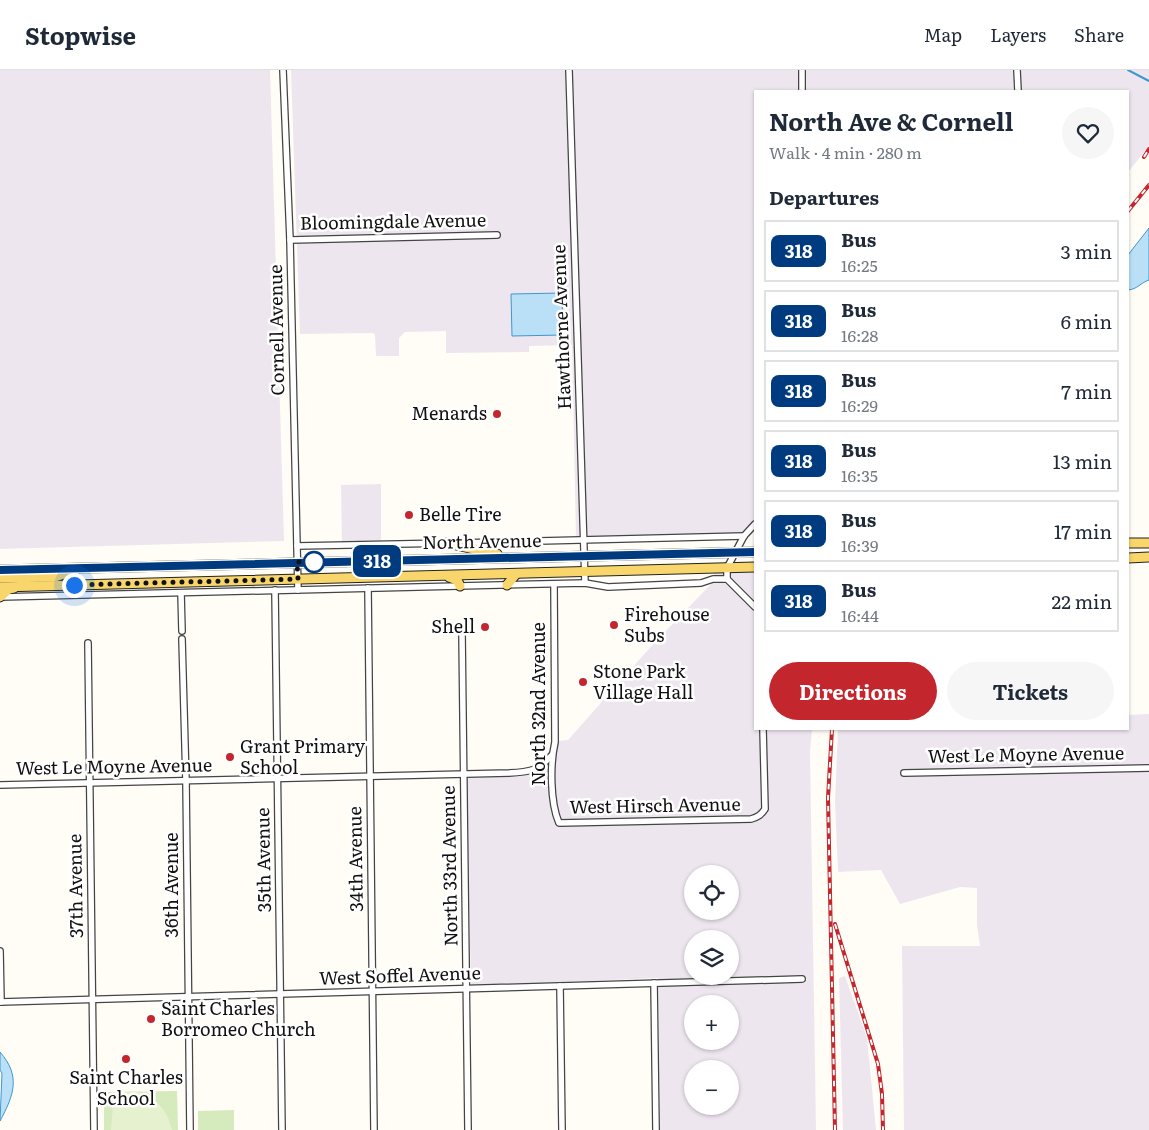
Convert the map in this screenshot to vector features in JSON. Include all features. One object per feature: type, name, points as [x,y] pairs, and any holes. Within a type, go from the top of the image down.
[{"type":"main road","points":[[447,543],[493,554],[519,557]]},
{"type":"main road","points":[[1129,543],[1149,543]]},
{"type":"main road","name":"North Avenue","points":[[0,570],[754,552]]},
{"type":"main road","points":[[1129,558],[1149,557]]},
{"type":"main road","name":"North Avenue","points":[[0,587],[754,567]]},
{"type":"main road","points":[[0,578],[55,576],[82,568]]},
{"type":"main road","points":[[507,585],[516,574]]},
{"type":"main road","points":[[444,576],[457,580],[460,589]]},
{"type":"main road","points":[[0,597],[9,589],[18,586]]},
{"type":"street","name":"Cornell Avenue","points":[[283,70],[290,240],[298,590]]},
{"type":"street","name":"Hawthorne Avenue","points":[[569,70],[585,583]]},
{"type":"street","points":[[802,70],[802,90]]},
{"type":"street","points":[[1017,70],[1018,90]]},
{"type":"street","name":"Bloomingdale Avenue","points":[[290,240],[497,234]]},
{"type":"street","points":[[727,579],[727,568],[744,536],[754,525]]},
{"type":"street","name":"North Avenue","points":[[297,546],[744,536]]},
{"type":"street","points":[[0,597],[368,588],[460,589],[507,585],[585,583],[608,587],[701,583],[713,579],[727,579],[754,605]]},
{"type":"street","name":"North 32nd Avenue","points":[[554,584],[556,742],[552,755],[554,811],[559,823]]},
{"type":"street","name":"34th Avenue","points":[[368,588],[374,1130]]},
{"type":"street","name":"35th Avenue","points":[[275,590],[282,1130]]},
{"type":"street","points":[[182,593],[182,631]]},
{"type":"street","name":"North 33rd Avenue","points":[[462,633],[468,1130]]},
{"type":"street","name":"36th Avenue","points":[[182,639],[186,781],[190,1130]]},
{"type":"street","name":"37th Avenue","points":[[88,642],[94,1130]]},
{"type":"street","name":"West Hirsch Avenue","points":[[559,823],[751,819],[762,814],[765,809],[763,730]]},
{"type":"street","name":"West Le Moyne Avenue","points":[[0,785],[530,772],[544,765],[552,755]]},
{"type":"street","name":"West Le Moyne Avenue","points":[[904,773],[1149,768]]},
{"type":"street","points":[[0,951],[0,1002]]},
{"type":"street","name":"West Soffel Avenue","points":[[0,1002],[802,979]]},
{"type":"street","points":[[654,983],[656,1130]]},
{"type":"street","points":[[560,986],[562,1130]]},
{"type":"shaded area","points":[[0,70],[270,70],[284,541],[0,549]]},
{"type":"shaded area","points":[[291,70],[1149,70],[1149,146],[1129,171],[1129,90],[754,90],[754,532],[749,537],[576,537],[572,345],[529,346],[529,352],[446,353],[446,331],[405,332],[399,338],[399,356],[376,356],[375,335],[373,333],[300,334]]},
{"type":"shaded area","points":[[381,484],[381,542],[342,543],[341,485]]},
{"type":"shaded area","points":[[754,571],[754,730],[812,730],[810,752],[816,1130],[660,1130],[658,978],[471,986],[466,778],[530,775],[558,741],[568,740],[655,642],[714,581],[714,572]]},
{"type":"shaded area","points":[[1149,714],[1149,1130],[904,1130],[902,946],[980,946],[977,925],[977,888],[960,887],[900,904],[881,870],[838,872],[835,802],[838,730],[1129,730],[1129,715]]},
{"type":"shaded area","points":[[845,976],[867,1038],[876,1130],[843,1130],[839,978]]},
{"type":"green space","points":[[134,1091],[148,1097],[159,1105],[167,1116],[172,1130],[111,1130],[114,1093]]},
{"type":"green space","points":[[177,1091],[178,1130],[104,1130],[104,1092]]},
{"type":"green space","points":[[234,1110],[234,1130],[198,1130],[198,1111]]},
{"type":"water","points":[[1149,228],[1149,280],[1129,290],[1129,254]]},
{"type":"water","points":[[562,293],[563,335],[512,336],[511,294]]},
{"type":"water","points":[[0,1052],[11,1069],[13,1086],[9,1103],[0,1121],[2,1073],[0,1070]]},
{"type":"waterway","points":[[1128,70],[1149,81]]},
{"type":"railway","points":[[1144,157],[1149,149]]},
{"type":"railway","points":[[1129,210],[1149,185]]},
{"type":"railway","points":[[832,730],[828,798],[835,1130]]},
{"type":"railway","points":[[835,924],[878,1064],[882,1094],[883,1130]]},
{"type":"bus line","name":"318","points":[[0,570],[754,552]]},
{"type":"place","name":"Menards","points":[[497,414]]},
{"type":"place","name":"Belle Tire","points":[[409,515]]},
{"type":"place","name":"Firehouse Subs","points":[[614,625]]},
{"type":"place","name":"Shell","points":[[485,627]]},
{"type":"place","name":"Stone Park Village Hall","points":[[583,682]]},
{"type":"place","name":"Grant Primary School","points":[[230,757]]},
{"type":"place","name":"Saint Charles Borromeo Church","points":[[151,1019]]},
{"type":"place","name":"Saint Charles School","points":[[126,1059]]},
{"type":"route","points":[[74,585],[298,579],[297,562],[314,562]]}]
